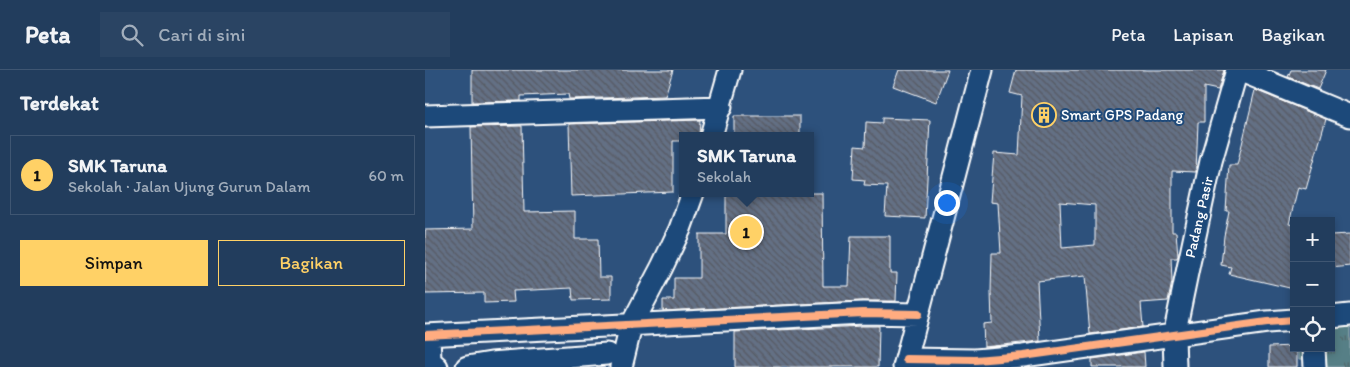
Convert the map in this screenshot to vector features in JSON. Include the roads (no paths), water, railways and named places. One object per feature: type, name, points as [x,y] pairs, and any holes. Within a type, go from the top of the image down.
[{"type":"street","points":[[712,132],[730,70]]},
{"type":"street","points":[[982,70],[905,363],[1023,356],[1290,320]]},
{"type":"street","points":[[1238,70],[1350,116]]},
{"type":"street","name":"Padang Pasir","points":[[1175,367],[1174,336],[1211,161],[1238,70]]},
{"type":"street","points":[[425,116],[721,107]]},
{"type":"street","points":[[467,367],[614,360],[673,244],[691,197]]},
{"type":"street","points":[[437,367],[430,361],[427,335],[863,313],[918,314]]},
{"type":"street","points":[[1335,317],[1350,315]]},
{"type":"street","points":[[1314,352],[1315,367]]},
{"type":"place","name":"Smart GPS Padang","points":[[1044,115]]},
{"type":"place","name":"SMK Taruna","points":[[746,232]]}]
